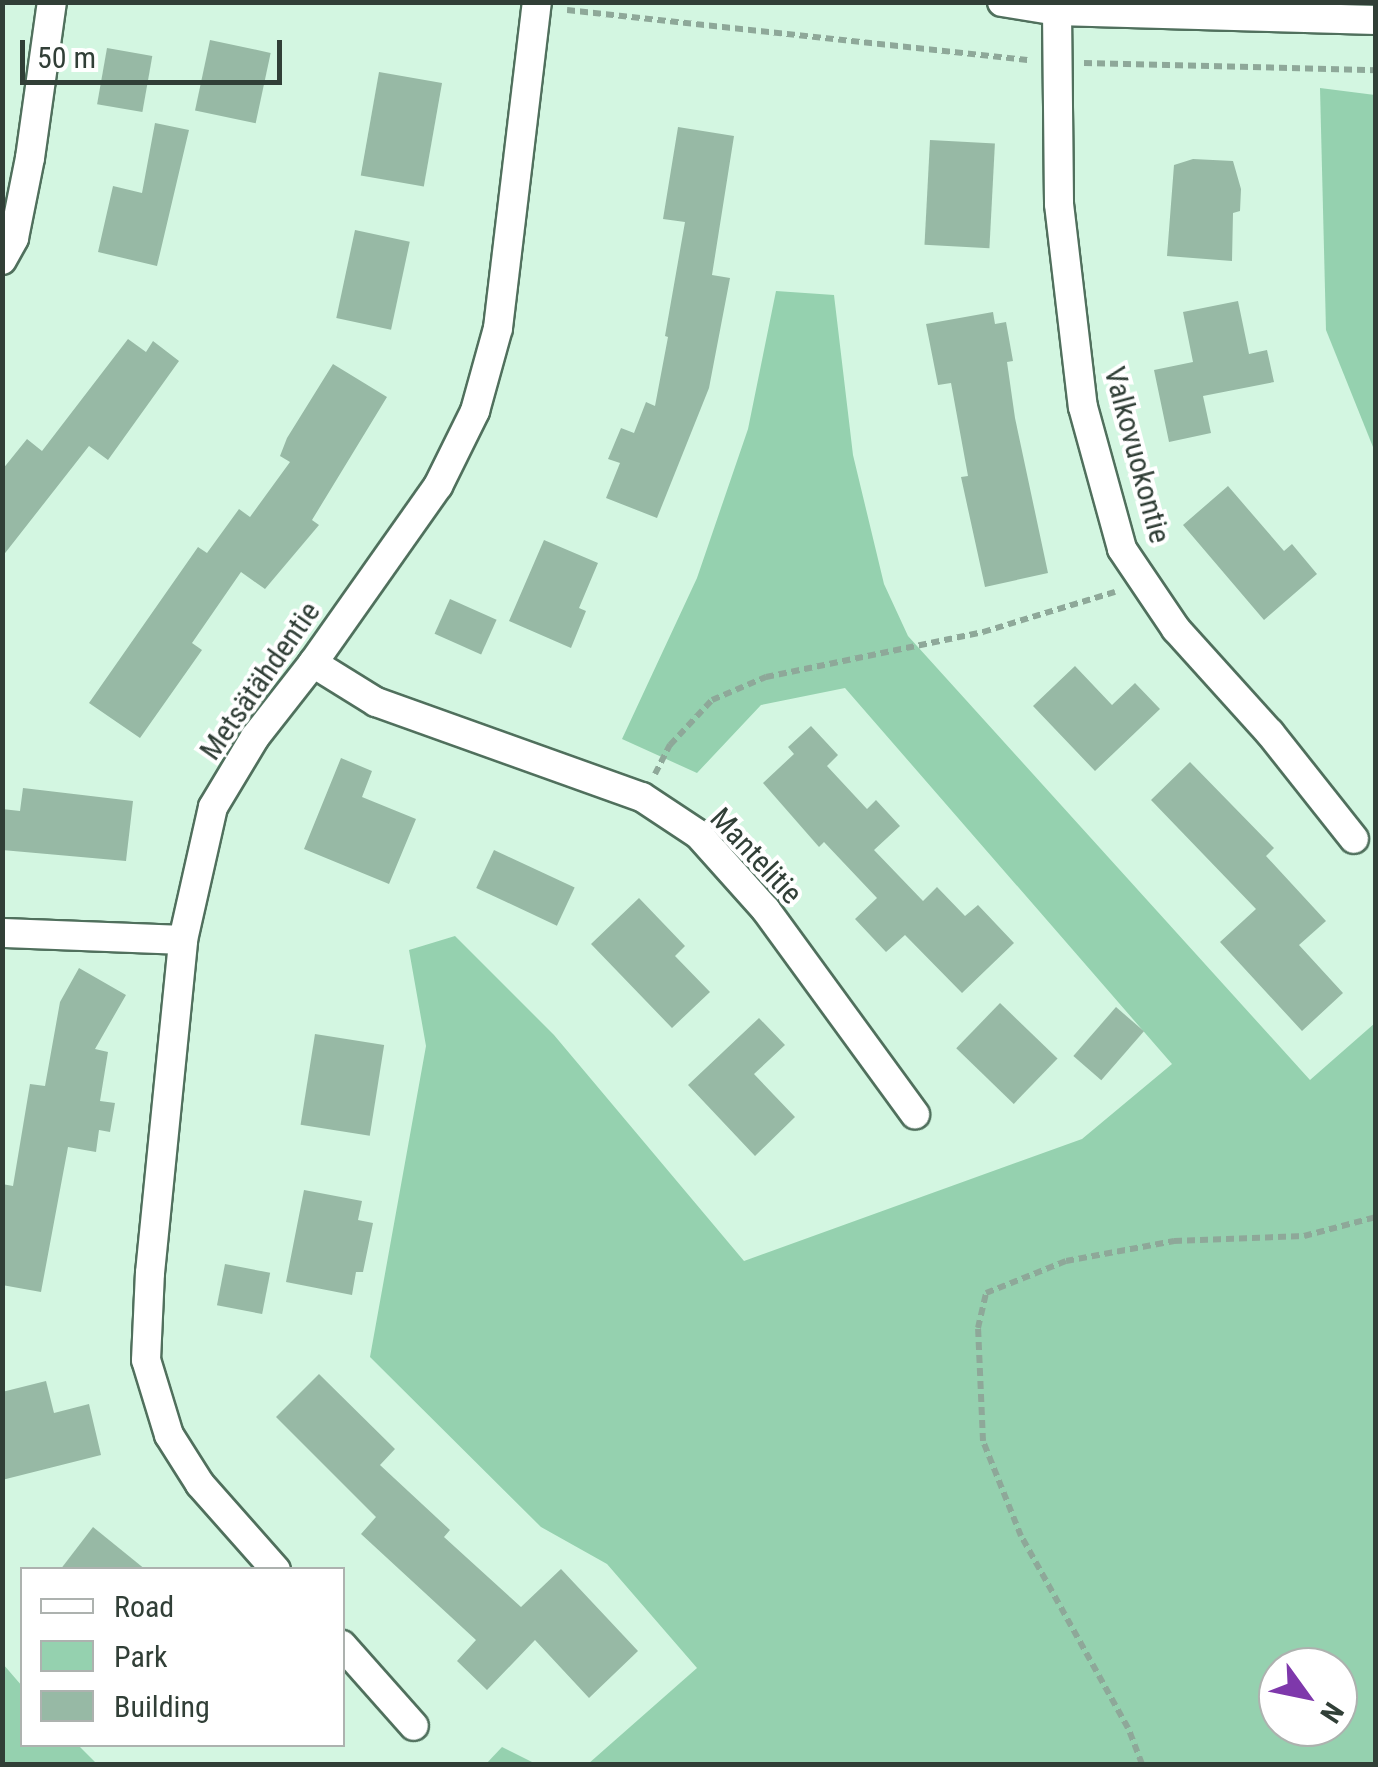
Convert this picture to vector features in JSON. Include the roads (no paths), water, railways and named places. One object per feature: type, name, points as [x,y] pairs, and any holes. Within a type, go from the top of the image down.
[{"type":"street","points":[[2,260],[14,238],[30,158],[52,2]]},
{"type":"street","points":[[1002,2],[1057,11],[1376,20]]},
{"type":"street","name":"Metsätähdentie","points":[[273,1567],[200,1484],[170,1435],[146,1360],[183,940],[213,807],[254,737],[314,662],[438,486],[475,411],[498,328],[537,5]]},
{"type":"street","name":"Valkovuokontie","points":[[1057,11],[1059,204],[1083,407],[1122,549],[1176,629],[1270,734],[1354,839]]},
{"type":"street","name":"Mantelitie","points":[[314,662],[376,702],[642,797],[698,834],[766,910],[915,1114]]},
{"type":"street","points":[[2,932],[183,940]]},
{"type":"street","points":[[345,1648],[414,1726]]}]
